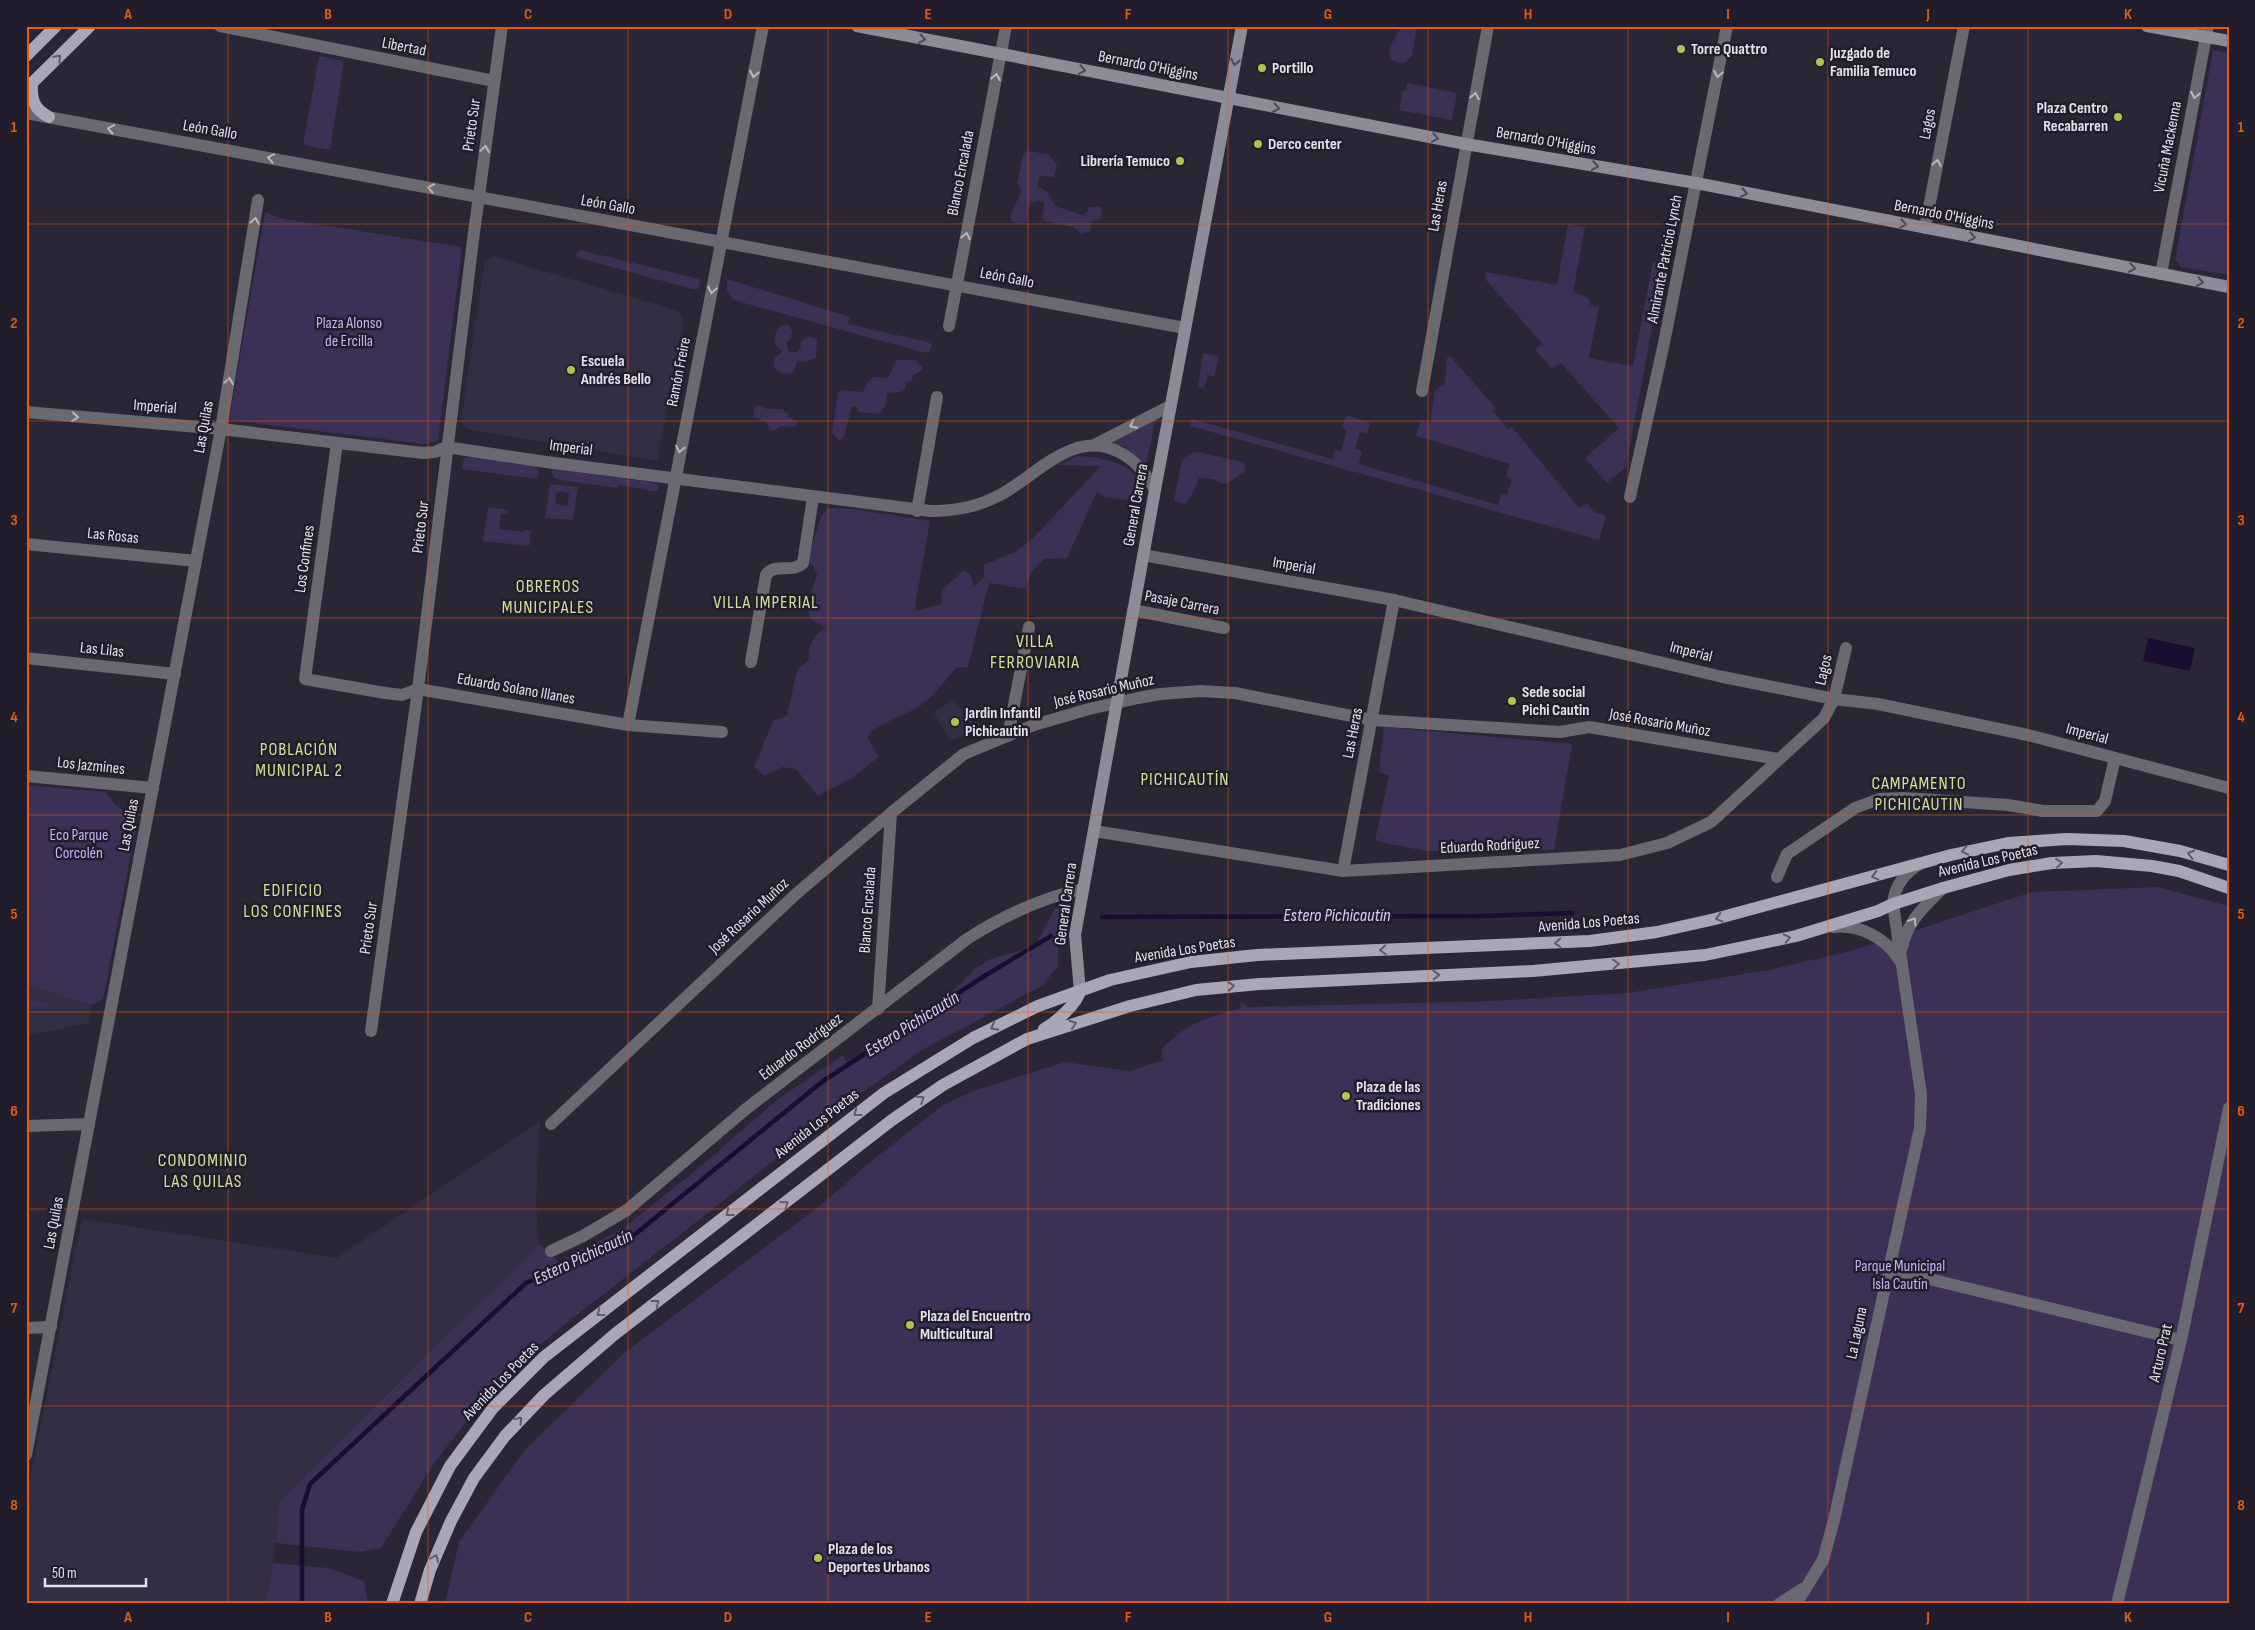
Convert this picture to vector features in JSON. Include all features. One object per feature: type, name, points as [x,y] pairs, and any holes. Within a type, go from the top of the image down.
[{"type":"main road","points":[[26,56],[56,26]]},
{"type":"main road","points":[[49,117],[40,112],[34,104],[29,86],[90,26]]},
{"type":"main road","name":"Bernardo O'Higgins","points":[[857,26],[1466,144],[1696,184],[2229,287]]},
{"type":"main road","name":"General Carrera","points":[[1080,991],[1075,935],[1082,889],[1170,406],[1242,26]]},
{"type":"main road","points":[[2147,26],[2207,31],[2229,41]]},
{"type":"main road","name":"Avenida Los Poetas","points":[[392,1604],[416,1532],[450,1466],[493,1408],[544,1357],[884,1093],[941,1055],[981,1033],[1038,1006],[1149,970],[1191,962],[1257,955],[1520,945],[1624,938],[1715,919],[1951,854],[2008,843],[2096,839],[2152,845],[2229,865]]},
{"type":"main road","name":"Avenida Los Poetas","points":[[420,1604],[430,1570],[451,1521],[474,1478],[505,1436],[544,1395],[615,1334],[892,1120],[943,1085],[1027,1039],[1130,1006],[1196,990],[1259,984],[1533,970],[1640,962],[1728,951],[1826,928],[1943,888],[2030,866],[2096,861],[2124,862],[2170,870],[2229,888]]},
{"type":"main road","points":[[1027,1039],[1054,1023],[1079,996],[1080,991]]},
{"type":"street","name":"Libertad","points":[[220,26],[494,81]]},
{"type":"street","name":"Prieto Sur","points":[[371,1031],[418,689],[446,447],[502,26]]},
{"type":"street","name":"Ramón Freire","points":[[628,724],[763,26]]},
{"type":"street","name":"Blanco Encalada","points":[[949,326],[1006,26]]},
{"type":"street","name":"Las Heras","points":[[1422,391],[1488,26]]},
{"type":"street","name":"Almirante Patricio Lynch","points":[[1630,496],[1664,343],[1727,26]]},
{"type":"street","name":"Lagos","points":[[1925,228],[1964,26]]},
{"type":"street","name":"Vicuña Mackenna","points":[[2161,274],[2207,31]]},
{"type":"street","name":"León Gallo","points":[[26,113],[478,198],[957,284],[1185,328]]},
{"type":"street","name":"Las Quilas","points":[[26,1455],[221,429],[258,200]]},
{"type":"street","points":[[917,510],[937,398]]},
{"type":"street","name":"Imperial","points":[[26,412],[221,429],[423,453],[435,452],[446,447],[813,497],[917,510],[949,511],[968,508],[985,502],[1019,484],[1062,454],[1096,444],[1170,406]]},
{"type":"street","name":"Los Confines","points":[[306,679],[338,443]]},
{"type":"street","points":[[1096,444],[1115,450],[1131,460],[1145,473],[1155,490]]},
{"type":"street","points":[[752,662],[766,575],[775,568],[795,568],[802,563],[813,497]]},
{"type":"street","name":"Las Rosas","points":[[26,544],[196,561]]},
{"type":"street","name":"Imperial","points":[[1143,555],[1394,600],[1723,677],[1834,699],[1878,704],[2018,733],[2229,788]]},
{"type":"street","name":"Las Heras","points":[[1343,871],[1394,600]]},
{"type":"street","name":"Pasaje Carrera","points":[[1133,610],[1224,628]]},
{"type":"street","points":[[1008,736],[1029,626]]},
{"type":"street","name":"Lagos","points":[[1834,699],[1846,648]]},
{"type":"street","name":"Las Lilas","points":[[26,658],[175,674]]},
{"type":"street","name":"Eduardo Solano Illanes","points":[[306,679],[402,695],[418,689],[628,724],[722,732]]},
{"type":"street","name":"José Rosario Muñoz","points":[[551,1124],[796,894],[964,754],[1062,717],[1160,694],[1218,692],[1372,720],[1560,732],[1589,727],[1778,759]]},
{"type":"street","name":"Eduardo Rodríguez","points":[[1094,831],[1343,871],[1620,855],[1667,843],[1711,822],[1824,718],[1834,699]]},
{"type":"street","points":[[1777,877],[1787,854],[1855,808],[1879,799],[1904,798],[2008,805],[2043,811],[2097,811],[2105,801],[2115,758]]},
{"type":"street","name":"Los Jazmines","points":[[26,776],[153,788]]},
{"type":"street","name":"Blanco Encalada","points":[[878,1009],[891,813]]},
{"type":"street","points":[[1902,963],[1893,904],[1896,891],[1904,877],[1922,863]]},
{"type":"street","points":[[1902,963],[1903,942],[1911,924],[1924,906],[1943,888]]},
{"type":"street","name":"Eduardo Rodríguez","points":[[551,1251],[583,1236],[627,1210],[746,1109],[968,939],[989,925],[1052,896],[1082,889]]},
{"type":"street","points":[[1826,928],[1846,926],[1866,931],[1890,948],[1902,963]]},
{"type":"street","name":"La Laguna","points":[[1796,1604],[1823,1560],[1834,1520],[1920,1128],[1922,1094],[1902,963]]},
{"type":"street","name":"Arturo Prat","points":[[2117,1604],[2182,1340],[2229,1108]]},
{"type":"street","points":[[26,1126],[89,1124]]},
{"type":"street","points":[[1888,1269],[2182,1340]]},
{"type":"street","points":[[26,1328],[51,1327]]},
{"type":"street","name":"La Laguna","points":[[1779,1604],[1806,1586]]},
{"type":"shaded area","name":"Escuela Andrés Bello","points":[[493,256],[679,311],[684,320],[657,461],[466,429],[461,421],[481,286],[485,263]]},
{"type":"shaded area","points":[[2148,638],[2195,648],[2190,671],[2143,661]]},
{"type":"shaded area","name":"Jardin Infantil Pichicautin","points":[[953,699],[979,731],[950,740],[934,713]]},
{"type":"shaded area","points":[[26,985],[91,1005],[89,1023],[26,1036]]},
{"type":"shaded area","points":[[540,1121],[536,1205],[539,1244],[279,1500],[276,1543],[265,1604],[26,1604],[26,1499],[82,1219],[337,1258]]},
{"type":"green space","points":[[1402,26],[1417,26],[1412,56],[1405,63],[1390,59],[1389,48]]},
{"type":"green space","points":[[2213,50],[2229,53],[2229,275],[2181,267],[2178,261],[2175,261]]},
{"type":"green space","points":[[319,56],[344,61],[330,150],[303,145]]},
{"type":"green space","points":[[1407,83],[1457,93],[1452,120],[1399,110],[1403,91],[1407,89]]},
{"type":"green space","points":[[1027,151],[1048,154],[1057,164],[1054,177],[1040,176],[1037,186],[1048,192],[1055,206],[1082,215],[1090,207],[1102,209],[1101,218],[1091,222],[1090,231],[1082,234],[1073,227],[1045,221],[1042,216],[1045,203],[1041,201],[1031,203],[1028,208],[1026,222],[1021,224],[1012,222],[1010,216],[1022,190],[1017,183],[1023,155]]},
{"type":"green space","name":"Plaza Alonso de Ercilla","points":[[265,212],[283,219],[462,247],[438,441],[423,444],[229,420]]},
{"type":"green space","points":[[1568,224],[1585,227],[1573,292],[1587,298],[1591,306],[1599,307],[1589,358],[1633,366],[1653,262],[1664,264],[1626,467],[1607,483],[1585,458],[1619,428],[1561,363],[1553,369],[1535,350],[1542,343],[1485,279],[1486,272],[1557,285]]},
{"type":"green space","points":[[580,250],[699,279],[698,289],[692,289],[579,258],[576,255]]},
{"type":"green space","points":[[727,279],[850,317],[848,324],[928,342],[932,345],[929,353],[922,352],[733,300],[727,290]]},
{"type":"green space","points":[[782,325],[788,325],[792,331],[791,339],[786,343],[789,352],[797,352],[801,348],[800,344],[807,337],[817,339],[816,358],[805,362],[797,361],[794,371],[790,374],[781,373],[774,368],[774,358],[781,353],[781,350],[775,345],[775,336]]},
{"type":"green space","points":[[1203,353],[1219,356],[1214,377],[1208,375],[1204,389],[1198,387]]},
{"type":"green space","points":[[1450,356],[1496,408],[1493,411],[1508,429],[1512,427],[1579,508],[1587,503],[1595,513],[1606,515],[1599,540],[1190,426],[1192,419],[1332,459],[1335,449],[1341,451],[1347,430],[1342,428],[1346,415],[1370,423],[1367,434],[1360,432],[1355,449],[1362,451],[1359,464],[1498,505],[1501,493],[1507,495],[1512,479],[1506,477],[1510,464],[1416,436],[1421,420],[1430,423],[1435,390],[1445,383],[1447,358]]},
{"type":"green space","points":[[896,360],[915,360],[923,368],[913,375],[912,381],[906,383],[905,389],[901,392],[887,393],[886,405],[879,414],[859,412],[857,407],[852,406],[844,436],[839,441],[832,433],[838,392],[843,390],[863,392],[867,383],[873,377],[888,378]]},
{"type":"green space","points":[[760,405],[767,409],[782,409],[788,413],[788,417],[797,421],[797,424],[794,427],[780,426],[774,431],[770,430],[766,423],[754,417],[754,407]]},
{"type":"green space","points":[[1156,418],[1146,465],[1123,446],[1110,441]]},
{"type":"green space","points":[[1198,452],[1243,462],[1246,470],[1230,482],[1223,484],[1213,479],[1199,478],[1192,495],[1185,504],[1174,501],[1182,459]]},
{"type":"green space","points":[[467,456],[535,465],[539,472],[537,479],[462,469],[464,458]]},
{"type":"green space","points":[[1078,456],[1112,462],[1132,472],[1139,480],[1143,490],[1143,502],[1104,497],[1097,492],[1067,558],[1044,559],[1031,572],[1026,589],[989,583],[968,667],[956,668],[924,703],[871,732],[867,737],[879,757],[850,779],[818,796],[796,769],[782,767],[764,776],[754,767],[773,721],[787,716],[797,670],[809,660],[809,650],[812,641],[826,627],[813,621],[810,616],[810,598],[817,574],[813,566],[807,562],[821,516],[829,508],[853,509],[930,521],[915,606],[916,611],[941,604],[942,590],[964,570],[970,574],[974,586],[984,578],[984,565],[1017,551],[1036,535],[1101,466],[1058,465]]},
{"type":"green space","points":[[554,469],[657,483],[659,488],[657,491],[653,491],[618,485],[617,488],[555,479],[551,472]]},
{"type":"green space","points":[[550,484],[578,487],[573,520],[545,518]],"holes":[[[557,491],[569,493],[567,506],[555,504]]]},
{"type":"green space","points":[[488,507],[508,510],[507,515],[501,514],[499,529],[531,531],[529,546],[483,541]]},
{"type":"green space","points":[[1384,727],[1572,744],[1554,850],[1426,851],[1375,841],[1389,775],[1379,772]]},
{"type":"green space","name":"Eco Parque Corcolén","points":[[26,785],[106,792],[116,806],[138,818],[103,999],[91,1005],[26,985]]},
{"type":"green space","name":"Parque Municipal Isla Cautín","points":[[2157,887],[2229,906],[2229,1604],[445,1604],[459,1542],[524,1451],[623,1354],[822,1204],[874,1159],[943,1105],[973,1091],[1065,1062],[1129,1071],[1164,1060],[1161,1050],[1180,1033],[1207,1018],[1241,1008],[1240,1001],[1248,1007],[1491,1001],[1628,993],[1774,969],[1858,949],[2032,892]]},
{"type":"green space","points":[[1055,908],[1062,909],[1058,930],[1058,966],[1043,985],[924,1049],[823,1120],[708,1213],[559,1329],[500,1379],[435,1462],[381,1548],[360,1552],[276,1543],[279,1501],[539,1244],[559,1262],[625,1227],[700,1167],[778,1099],[843,1055],[847,1062],[925,1019],[976,968],[991,959],[1020,951],[1037,942]]},
{"type":"green space","points":[[26,997],[55,1006],[26,1008]]},
{"type":"green space","points":[[273,1563],[328,1568],[364,1581],[368,1604],[265,1604]]},
{"type":"waterway","name":"Estero Pichicautín","points":[[1102,917],[1479,916],[1572,913]]},
{"type":"waterway","name":"Estero Pichicautín","points":[[302,1604],[302,1510],[310,1484],[526,1283],[633,1236],[823,1081],[986,975],[1051,936]]},
{"type":"place","name":"Torre Quattro","points":[[1681,49]]},
{"type":"place","name":"Juzgado de Familia Temuco","points":[[1820,62]]},
{"type":"place","name":"Portillo","points":[[1262,68]]},
{"type":"place","name":"Plaza Centro Recabarren","points":[[2118,117]]},
{"type":"place","name":"Derco center","points":[[1258,144]]},
{"type":"place","name":"Librería Temuco","points":[[1180,161]]},
{"type":"place","name":"Escuela Andrés Bello","points":[[571,370]]},
{"type":"place","name":"Sede social Pichi Cautin","points":[[1512,701]]},
{"type":"place","name":"Jardin Infantil Pichicautin","points":[[955,722]]},
{"type":"place","name":"Plaza de las Tradiciones","points":[[1346,1096]]},
{"type":"place","name":"Plaza del Encuentro Multicultural","points":[[910,1325]]},
{"type":"place","name":"Plaza de los Deportes Urbanos","points":[[818,1558]]},
{"type":"district","name":"OBREROS MUNICIPALES","points":[[548,596]]},
{"type":"district","name":"VILLA IMPERIAL","points":[[766,602]]},
{"type":"district","name":"VILLA FERROVIARIA","points":[[1035,651]]},
{"type":"district","name":"POBLACIÓN MUNICIPAL 2","points":[[299,760]]},
{"type":"district","name":"PICHICAUTÍN","points":[[1185,779]]},
{"type":"district","name":"CAMPAMENTO PICHICAUTIN","points":[[1919,793]]},
{"type":"district","name":"EDIFICIO LOS CONFINES","points":[[293,900]]},
{"type":"district","name":"CONDOMINIO LAS QUILAS","points":[[203,1170]]}]
